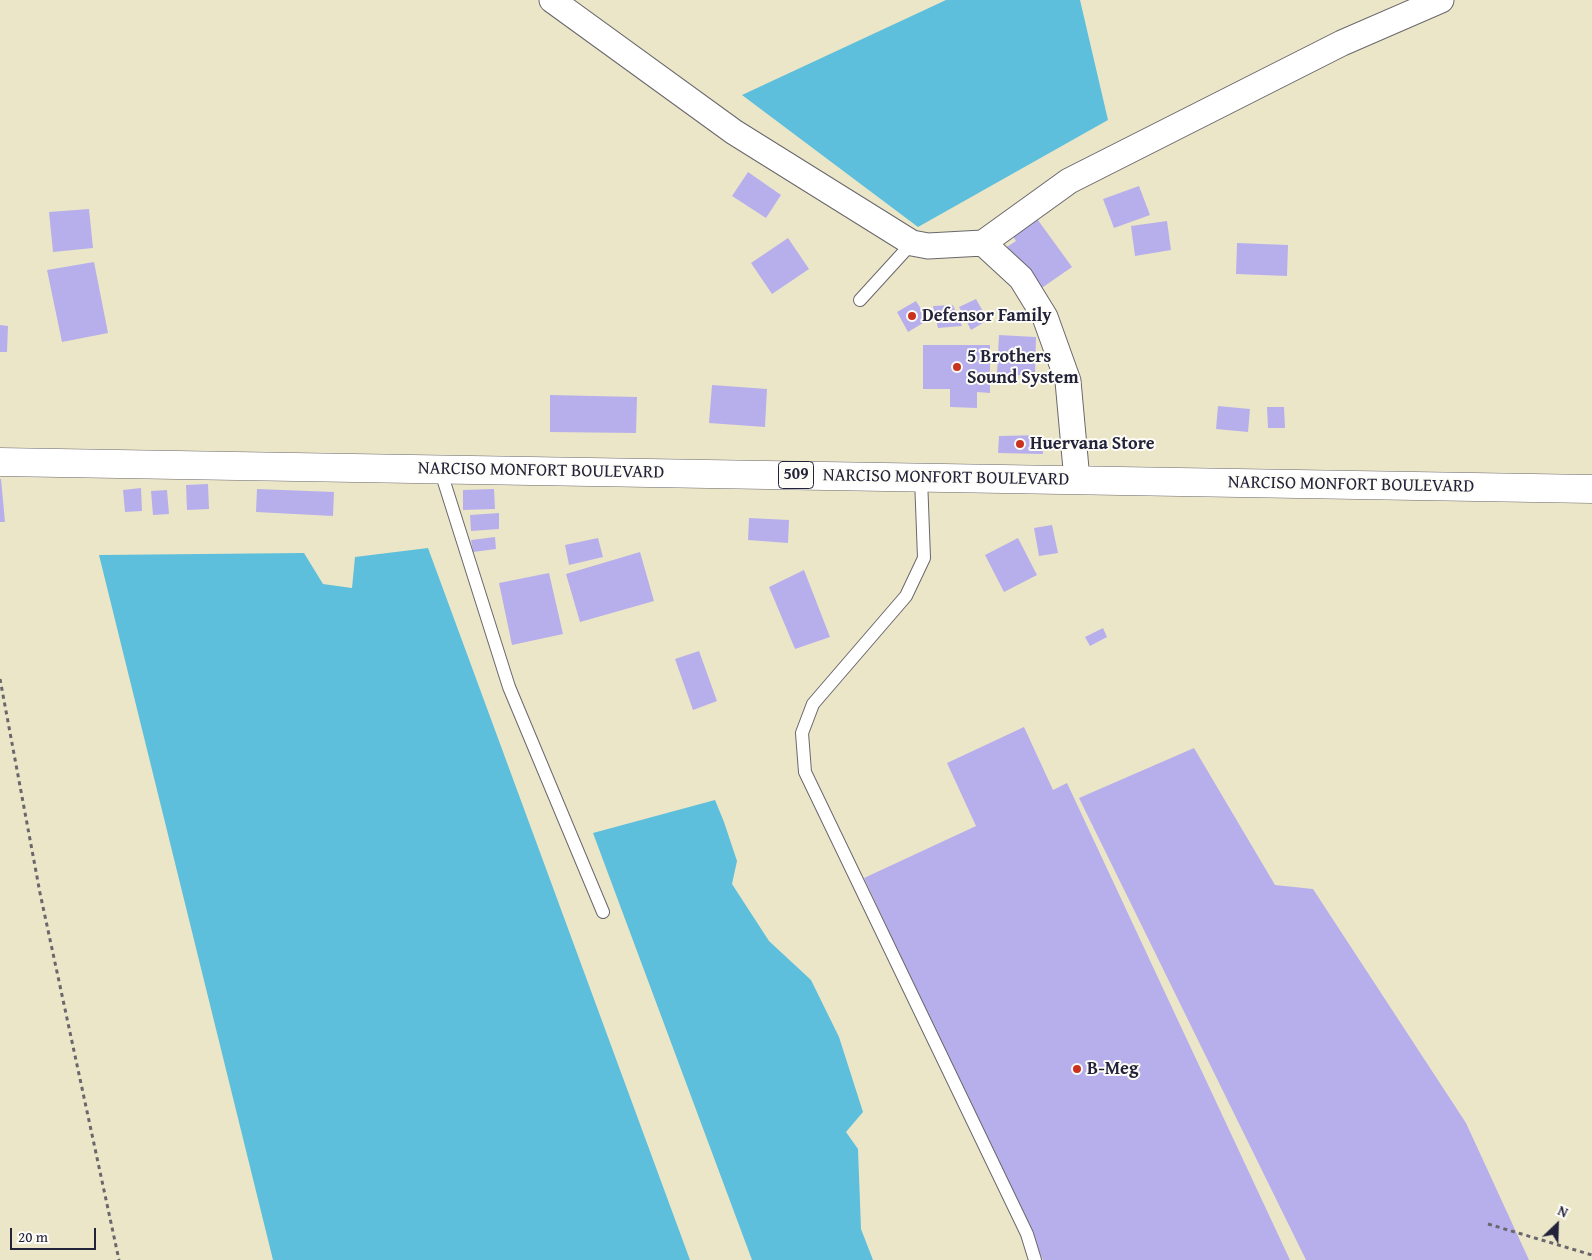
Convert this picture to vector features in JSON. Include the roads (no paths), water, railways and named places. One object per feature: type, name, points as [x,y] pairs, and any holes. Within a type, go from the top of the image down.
[{"type":"main road","name":"NARCISO MONFORT BOULEVARD","points":[[0,462],[1592,489]]},
{"type":"street","points":[[552,0],[734,132],[912,243],[928,246],[983,243],[1069,180],[1342,43],[1441,0]]},
{"type":"street","points":[[983,243],[1021,278],[1045,317],[1068,381],[1078,480]]},
{"type":"lane","points":[[860,300],[912,243]]},
{"type":"lane","points":[[440,470],[510,687],[603,912]]},
{"type":"lane","points":[[921,478],[924,558],[906,596],[813,704],[802,733],[805,772],[1027,1234],[1035,1260]]},
{"type":"water","points":[[946,0],[1080,0],[1108,120],[918,227],[742,95]]},
{"type":"water","points":[[428,548],[690,1260],[273,1260],[99,555],[304,553],[323,584],[352,588],[355,557]]},
{"type":"water","points":[[715,800],[737,861],[732,884],[769,941],[811,980],[839,1037],[863,1112],[846,1132],[858,1149],[861,1229],[873,1260],[752,1260],[593,833]]},
{"type":"place","name":"Defensor Family","points":[[912,316]]},
{"type":"place","name":"5 Brothers Sound System","points":[[957,367]]},
{"type":"place","name":"Huervana Store","points":[[1020,444]]},
{"type":"place","name":"B-Meg","points":[[1077,1069]]}]
